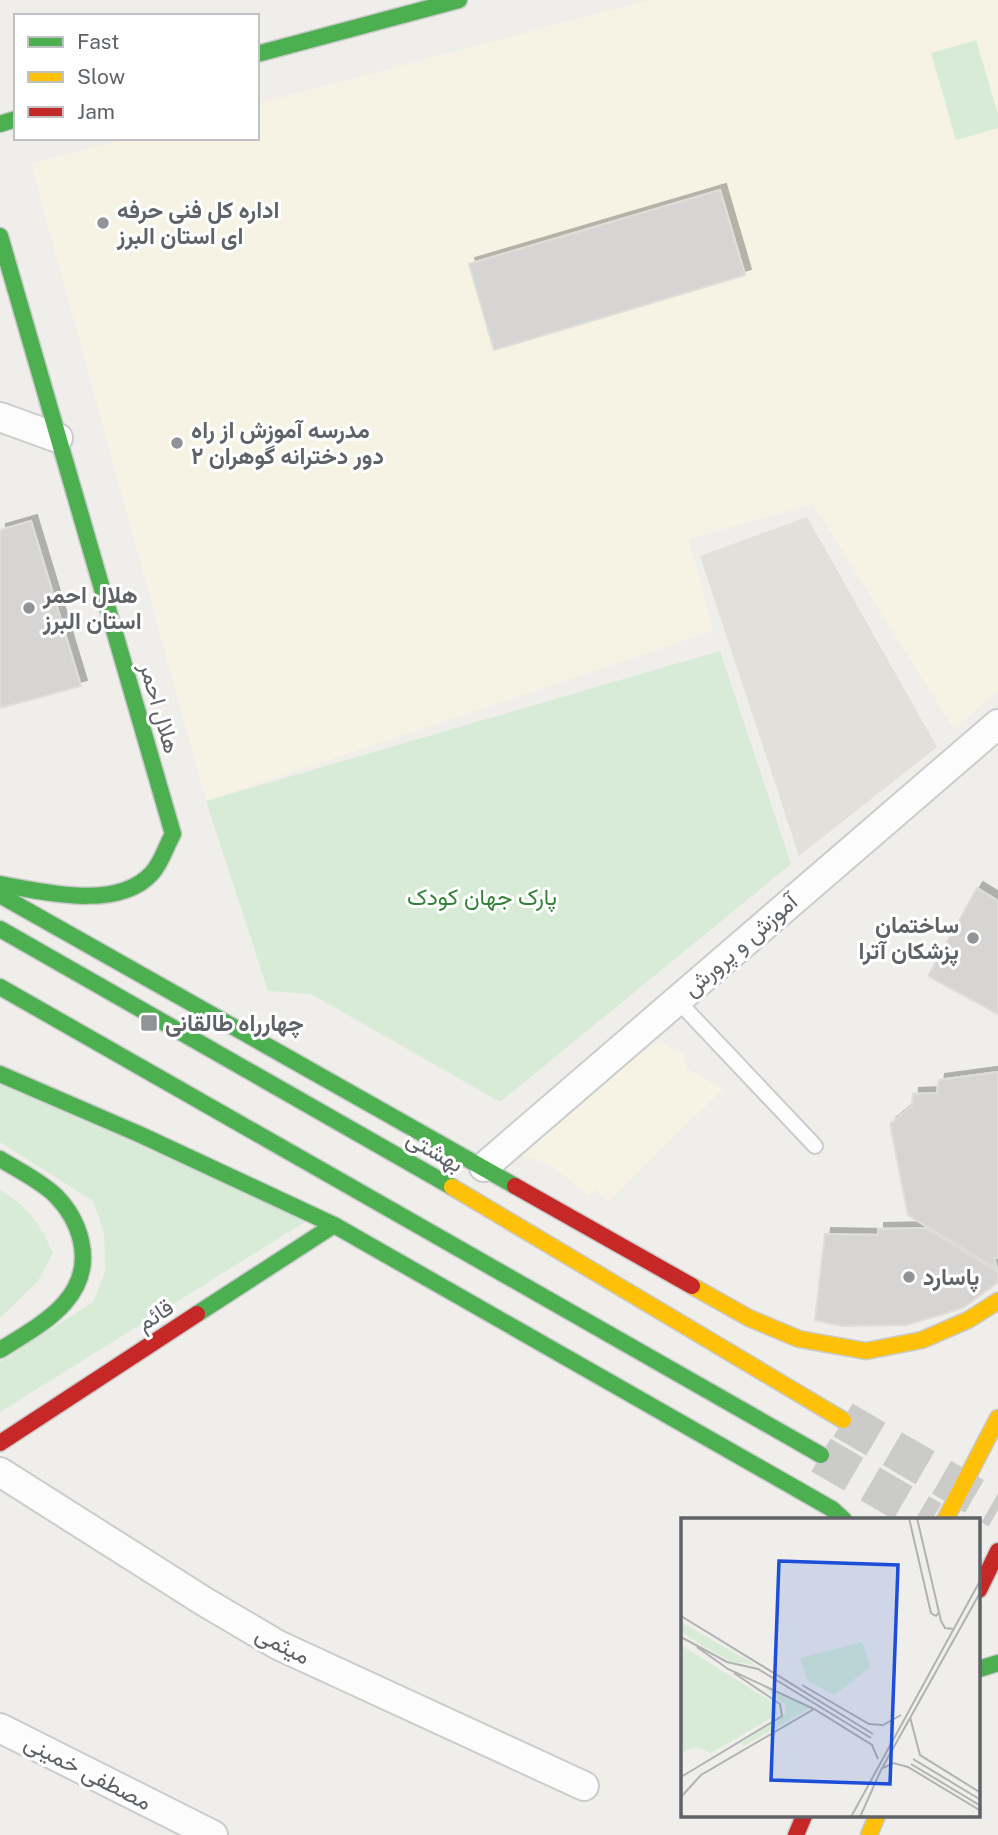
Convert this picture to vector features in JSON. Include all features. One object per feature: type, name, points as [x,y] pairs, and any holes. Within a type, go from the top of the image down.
[{"type":"main road","points":[[259,53],[459,0]]},
{"type":"main road","name":"هلال احمر","points":[[0,236],[173,834],[152,875],[124,893],[78,896],[0,884]]},
{"type":"main road","points":[[0,895],[749,1318],[799,1339],[866,1351],[922,1340],[968,1320],[998,1301]]},
{"type":"main road","name":"بهشتى","points":[[0,929],[432,1175],[843,1420]]},
{"type":"main road","points":[[0,987],[821,1455]]},
{"type":"main road","points":[[0,1074],[141,1135],[334,1225],[832,1509],[842,1518]]},
{"type":"main road","points":[[0,1159],[54,1193],[73,1216],[83,1242],[82,1271],[71,1298],[50,1318],[0,1350]]},
{"type":"main road","name":"قائم","points":[[0,1443],[334,1225]]},
{"type":"main road","points":[[946,1518],[998,1418]]},
{"type":"main road","points":[[981,1586],[998,1551]]},
{"type":"main road","points":[[981,1668],[998,1663]]},
{"type":"main road","points":[[796,1835],[803,1818]]},
{"type":"main road","points":[[869,1835],[876,1818]]},
{"type":"street","points":[[0,417],[58,438]]},
{"type":"street","name":"آموزش و پرورش","points":[[484,1167],[998,724]]},
{"type":"street","name":"میثمی","points":[[0,1472],[278,1645],[584,1786]]},
{"type":"street","name":"مصطفی خمینی","points":[[0,1728],[213,1835]]},
{"type":"lane","points":[[677,1000],[815,1146]]},
{"type":"shaded area","points":[[649,0],[998,0],[998,690],[954,729],[813,504],[689,539],[713,631],[206,801],[31,164],[121,140],[259,140],[259,103]]},
{"type":"shaded area","points":[[807,517],[937,747],[799,856],[700,556]]},
{"type":"shaded area","points":[[641,1034],[652,1046],[663,1042],[683,1054],[687,1069],[723,1089],[608,1202],[596,1189],[588,1196],[556,1169],[541,1161],[515,1154]]},
{"type":"green space","points":[[976,40],[998,114],[998,128],[956,140],[931,53]]},
{"type":"green space","name":"پارک جهان کودک","points":[[720,651],[791,864],[500,1102],[311,994],[268,991],[206,801]]},
{"type":"green space","points":[[0,1084],[308,1220],[0,1412],[0,1362],[93,1302],[105,1272],[104,1233],[93,1201],[0,1142]]},
{"type":"green space","points":[[0,1190],[19,1203],[32,1217],[53,1253],[38,1281],[0,1318]]},
{"type":"building","points":[[720,190],[745,275],[494,350],[469,264]]},
{"type":"building","name":"هلال احمر استان البرز","points":[[31,521],[81,686],[0,708],[0,530]]},
{"type":"building","name":"ساختمان پزشکان آترا","points":[[977,888],[998,901],[998,1014],[928,976]]},
{"type":"building","points":[[998,1072],[998,1258],[994,1258],[997,1269],[908,1215],[890,1124],[912,1106],[913,1094],[937,1093],[939,1080]]},
{"type":"building","name":"پاسارد","points":[[926,1228],[998,1272],[998,1282],[963,1308],[906,1325],[842,1326],[815,1320],[825,1234],[878,1235],[878,1229]]},
{"type":"tunnel","points":[[843,1420],[998,1510]]},
{"type":"tunnel","points":[[821,1455],[929,1518]]},
{"type":"traffic: fast","points":[[259,53],[459,0]]},
{"type":"traffic: fast","points":[[0,124],[14,120]]},
{"type":"traffic: fast","points":[[0,236],[173,834],[152,873],[138,885],[120,892],[80,896],[0,884]]},
{"type":"traffic: fast","points":[[0,895],[515,1186]]},
{"type":"traffic: fast","points":[[0,929],[452,1187]]},
{"type":"traffic: fast","points":[[0,987],[821,1455]]},
{"type":"traffic: fast","points":[[0,1074],[141,1135],[334,1225],[832,1509],[842,1518]]},
{"type":"traffic: fast","points":[[0,1159],[42,1185],[64,1205],[79,1234],[83,1261],[72,1294],[60,1308],[47,1320],[0,1350]]},
{"type":"traffic: fast","points":[[197,1314],[334,1225]]},
{"type":"traffic: fast","points":[[981,1668],[998,1663]]},
{"type":"traffic: slow","points":[[452,1187],[843,1420]]},
{"type":"traffic: slow","points":[[692,1286],[749,1318],[799,1339],[866,1351],[922,1340],[968,1320],[998,1301]]},
{"type":"traffic: slow","points":[[946,1518],[998,1418]]},
{"type":"traffic: slow","points":[[869,1835],[876,1818]]},
{"type":"traffic: jam","points":[[515,1186],[692,1286]]},
{"type":"traffic: jam","points":[[0,1443],[197,1314]]},
{"type":"traffic: jam","points":[[981,1586],[998,1551]]},
{"type":"traffic: jam","points":[[796,1835],[803,1818]]},
{"type":"place","name":"اداره کل فنی حرفه ای استان البرز","points":[[103,223]]},
{"type":"place","name":"مدرسه آموزش از راه دور دخترانه گوهران ۲","points":[[177,443]]},
{"type":"place","name":"هلال احمر استان البرز","points":[[29,608]]},
{"type":"place","name":"ساختمان پزشکان آترا","points":[[973,938]]},
{"type":"place","name":"چهارراه طالقانی","points":[[149,1023]]},
{"type":"place","name":"پاسارد","points":[[909,1277]]}]
